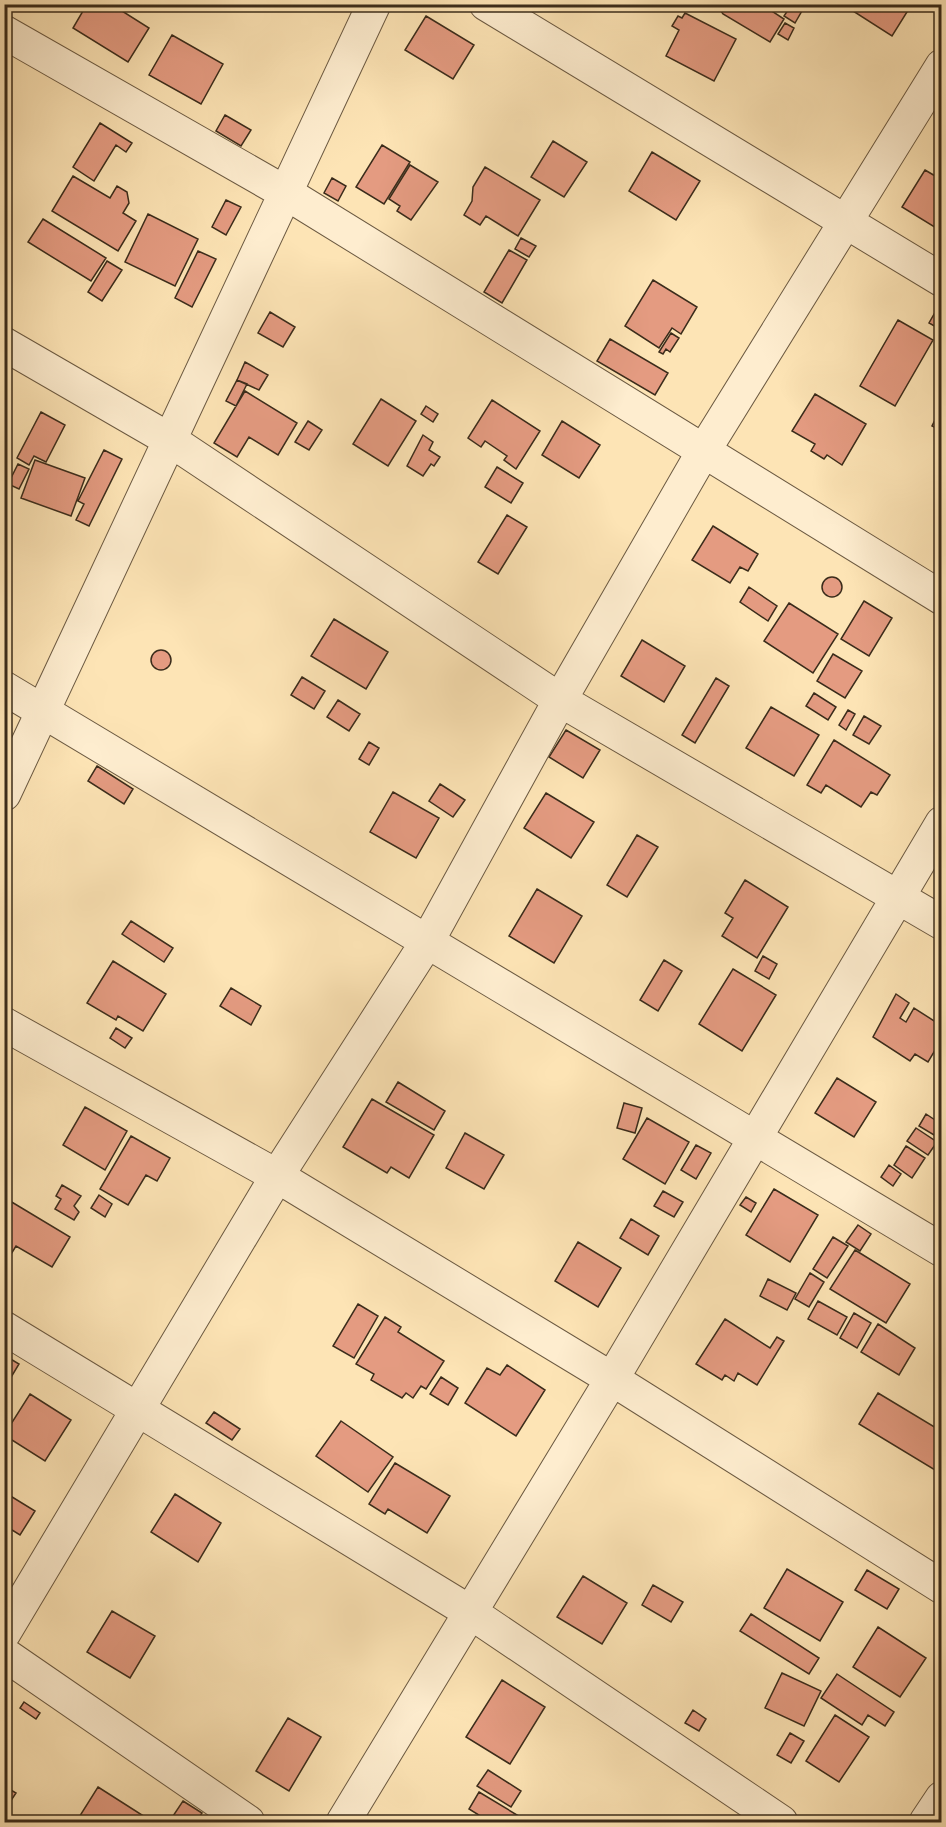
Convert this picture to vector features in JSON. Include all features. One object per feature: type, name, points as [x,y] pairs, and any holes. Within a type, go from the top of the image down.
[{"type":"street","points":[[4,794],[374,4]]},
{"type":"street","points":[[486,4],[942,280]]},
{"type":"street","points":[[4,32],[286,193],[942,598]]},
{"type":"street","points":[[4,1633],[278,1176],[427,942],[560,700],[703,452],[942,66]]},
{"type":"street","points":[[4,344],[170,440],[560,700],[898,895],[942,923]]},
{"type":"street","points":[[4,688],[942,1250]]},
{"type":"street","points":[[343,1822],[612,1379],[942,823]]},
{"type":"street","points":[[4,1024],[278,1176],[612,1379],[942,1587]]},
{"type":"street","points":[[4,1328],[471,1612],[781,1822]]},
{"type":"street","points":[[4,1654],[248,1822]]},
{"type":"street","points":[[926,1822],[942,1798]]},
{"type":"building","points":[[87,4],[111,4],[149,28],[128,62],[73,28]]},
{"type":"building","points":[[720,4],[761,4],[784,19],[770,42],[723,14],[718,7]]},
{"type":"building","points":[[792,4],[803,9],[795,23],[784,16]]},
{"type":"building","points":[[842,4],[912,4],[892,36]]},
{"type":"building","points":[[685,13],[736,39],[714,81],[666,56],[679,30],[672,26],[678,16],[682,18]]},
{"type":"building","points":[[426,16],[474,45],[453,79],[405,50]]},
{"type":"building","points":[[785,23],[794,28],[788,40],[778,34]]},
{"type":"building","points":[[172,35],[223,64],[201,104],[149,75]]},
{"type":"building","points":[[225,115],[251,130],[241,146],[216,131]]},
{"type":"building","points":[[100,123],[132,143],[126,152],[116,145],[94,181],[73,167]]},
{"type":"building","points":[[553,141],[587,162],[564,197],[531,177]]},
{"type":"building","points":[[382,145],[410,162],[384,204],[356,187]]},
{"type":"building","points":[[652,152],[700,181],[676,220],[629,191]]},
{"type":"building","points":[[410,165],[438,182],[411,220],[397,211],[400,206],[389,199]]},
{"type":"building","points":[[485,167],[540,200],[518,236],[486,216],[480,225],[464,215],[472,201],[473,187]]},
{"type":"building","points":[[925,170],[942,180],[941,231],[902,207]]},
{"type":"building","points":[[73,176],[110,198],[117,186],[127,192],[129,203],[123,213],[136,221],[118,251],[52,211]]},
{"type":"building","points":[[332,178],[346,186],[338,201],[324,193]]},
{"type":"building","points":[[226,200],[241,207],[226,235],[212,227]]},
{"type":"building","points":[[148,214],[198,239],[175,286],[125,262]]},
{"type":"building","points":[[43,219],[106,258],[91,281],[28,242]]},
{"type":"building","points":[[521,238],[536,246],[529,257],[515,249]]},
{"type":"building","points":[[509,250],[527,260],[502,303],[484,292]]},
{"type":"building","points":[[198,251],[216,259],[192,307],[175,298]]},
{"type":"building","points":[[107,261],[122,270],[102,301],[88,292]]},
{"type":"building","points":[[653,280],[697,307],[681,334],[672,328],[659,348],[625,326]]},
{"type":"building","points":[[937,309],[942,312],[938,328],[929,323]]},
{"type":"building","points":[[270,312],[295,327],[283,347],[258,333]]},
{"type":"building","points":[[898,320],[933,340],[895,406],[860,386]]},
{"type":"building","points":[[671,333],[679,338],[670,352],[666,349],[663,354],[659,352]]},
{"type":"building","points":[[610,339],[668,373],[655,395],[597,361]]},
{"type":"building","points":[[245,362],[268,375],[259,390],[237,380]]},
{"type":"building","points":[[237,380],[247,384],[236,406],[226,401]]},
{"type":"building","points":[[245,391],[297,423],[278,455],[249,437],[237,457],[214,443]]},
{"type":"building","points":[[815,394],[866,424],[842,465],[827,455],[824,459],[811,451],[815,444],[792,431]]},
{"type":"building","points":[[381,399],[416,421],[388,466],[353,444]]},
{"type":"building","points":[[492,400],[540,431],[516,469],[504,460],[507,456],[485,441],[481,447],[468,438]]},
{"type":"building","points":[[426,406],[438,414],[433,422],[421,414]]},
{"type":"building","points":[[942,408],[942,431],[932,426]]},
{"type":"building","points":[[41,412],[65,425],[46,462],[34,456],[29,465],[17,458]]},
{"type":"building","points":[[308,421],[322,430],[309,450],[295,442]]},
{"type":"building","points":[[562,421],[600,445],[579,478],[542,455]]},
{"type":"building","points":[[423,435],[433,442],[429,450],[440,457],[434,466],[431,464],[423,476],[407,466]]},
{"type":"building","points":[[104,450],[122,459],[89,526],[76,520],[84,504],[78,501]]},
{"type":"building","points":[[35,460],[85,478],[71,516],[21,498]]},
{"type":"building","points":[[18,464],[29,469],[19,489],[8,484]]},
{"type":"building","points":[[497,467],[523,483],[511,503],[485,487]]},
{"type":"building","points":[[507,515],[527,527],[498,574],[478,562]]},
{"type":"building","points":[[713,526],[758,554],[748,571],[740,567],[730,583],[692,560]]},
{"type":"building","points":[[832,577],[839,580],[842,587],[839,594],[832,597],[825,594],[822,587],[825,580]]},
{"type":"building","points":[[749,587],[777,606],[768,621],[740,602]]},
{"type":"building","points":[[864,601],[892,618],[869,656],[841,639]]},
{"type":"building","points":[[789,603],[838,634],[813,673],[764,641]]},
{"type":"building","points":[[334,619],[388,652],[366,689],[311,656]]},
{"type":"building","points":[[642,640],[685,666],[664,702],[621,676]]},
{"type":"building","points":[[157,650],[165,650],[171,656],[171,664],[165,670],[157,670],[151,664],[151,656]]},
{"type":"building","points":[[833,654],[862,671],[845,698],[817,681]]},
{"type":"building","points":[[302,677],[325,691],[314,709],[291,695]]},
{"type":"building","points":[[716,678],[729,686],[695,743],[682,735]]},
{"type":"building","points":[[814,693],[836,707],[828,720],[806,706]]},
{"type":"building","points":[[338,700],[360,714],[349,731],[327,717]]},
{"type":"building","points":[[771,707],[819,735],[794,776],[746,748]]},
{"type":"building","points":[[848,710],[855,714],[846,730],[839,725]]},
{"type":"building","points":[[864,716],[881,726],[869,744],[853,735]]},
{"type":"building","points":[[566,730],[600,750],[583,778],[549,757]]},
{"type":"building","points":[[834,740],[890,775],[877,795],[871,792],[861,807],[826,785],[821,793],[807,785]]},
{"type":"building","points":[[369,742],[379,748],[369,765],[359,759]]},
{"type":"building","points":[[97,766],[133,789],[124,804],[88,781]]},
{"type":"building","points":[[440,784],[465,800],[453,817],[429,801]]},
{"type":"building","points":[[393,792],[439,818],[416,858],[370,832]]},
{"type":"building","points":[[546,793],[594,822],[571,858],[524,828]]},
{"type":"building","points":[[637,835],[658,847],[627,897],[607,885]]},
{"type":"building","points":[[745,880],[788,907],[757,958],[722,936],[733,918],[725,913]]},
{"type":"building","points":[[537,889],[582,916],[554,963],[509,936]]},
{"type":"building","points":[[131,921],[173,948],[164,962],[122,934]]},
{"type":"building","points":[[763,956],[777,964],[769,979],[755,971]]},
{"type":"building","points":[[664,960],[682,971],[658,1011],[640,1000]]},
{"type":"building","points":[[113,961],[166,994],[143,1031],[118,1016],[116,1020],[87,1003]]},
{"type":"building","points":[[733,969],[776,995],[742,1051],[699,1024]]},
{"type":"building","points":[[231,988],[261,1006],[251,1025],[220,1006]]},
{"type":"building","points":[[896,994],[909,1003],[900,1018],[906,1022],[914,1008],[942,1026],[935,1038],[940,1042],[928,1062],[915,1054],[910,1061],[873,1037]]},
{"type":"building","points":[[116,1028],[132,1038],[125,1048],[110,1038]]},
{"type":"building","points":[[837,1078],[876,1102],[854,1137],[815,1113]]},
{"type":"building","points":[[398,1082],[445,1111],[434,1130],[386,1102]]},
{"type":"building","points":[[372,1099],[434,1135],[409,1178],[391,1167],[387,1173],[343,1147]]},
{"type":"building","points":[[624,1103],[642,1108],[635,1133],[617,1128]]},
{"type":"building","points":[[85,1107],[127,1131],[105,1170],[63,1145]]},
{"type":"building","points":[[926,1114],[941,1124],[934,1135],[919,1126]]},
{"type":"building","points":[[647,1118],[689,1142],[665,1184],[623,1159]]},
{"type":"building","points":[[916,1128],[937,1142],[928,1155],[907,1141]]},
{"type":"building","points":[[465,1133],[504,1155],[484,1189],[446,1168]]},
{"type":"building","points":[[131,1136],[170,1158],[157,1181],[146,1175],[128,1205],[100,1189]]},
{"type":"building","points":[[696,1145],[711,1153],[696,1179],[681,1170]]},
{"type":"building","points":[[906,1146],[925,1158],[912,1178],[894,1165]]},
{"type":"building","points":[[889,1165],[901,1174],[893,1186],[881,1177]]},
{"type":"building","points":[[62,1185],[81,1196],[74,1206],[79,1212],[74,1220],[55,1209],[61,1199],[56,1196]]},
{"type":"building","points":[[774,1189],[818,1215],[790,1262],[746,1235]]},
{"type":"building","points":[[663,1191],[683,1202],[674,1217],[654,1206]]},
{"type":"building","points":[[99,1195],[112,1204],[105,1217],[91,1208]]},
{"type":"building","points":[[746,1197],[756,1203],[751,1212],[740,1205]]},
{"type":"building","points":[[10,1201],[70,1237],[52,1267],[16,1246],[8,1259],[4,1257],[4,1210]]},
{"type":"building","points":[[631,1219],[659,1236],[648,1255],[620,1238]]},
{"type":"building","points":[[858,1225],[871,1234],[860,1251],[846,1242]]},
{"type":"building","points":[[833,1237],[848,1246],[827,1278],[813,1269]]},
{"type":"building","points":[[578,1242],[621,1268],[598,1307],[555,1281]]},
{"type":"building","points":[[855,1250],[910,1284],[886,1323],[830,1289]]},
{"type":"building","points":[[810,1273],[824,1282],[809,1307],[795,1299]]},
{"type":"building","points":[[768,1279],[796,1293],[787,1310],[760,1296]]},
{"type":"building","points":[[818,1301],[847,1317],[837,1335],[808,1319]]},
{"type":"building","points":[[358,1304],[378,1316],[354,1358],[333,1346]]},
{"type":"building","points":[[854,1313],[871,1323],[857,1348],[840,1338]]},
{"type":"building","points":[[385,1317],[401,1327],[398,1332],[444,1361],[426,1389],[421,1386],[413,1398],[406,1393],[402,1398],[371,1380],[374,1374],[356,1364]]},
{"type":"building","points":[[725,1319],[770,1348],[777,1337],[784,1341],[757,1385],[738,1373],[734,1381],[725,1375],[722,1380],[696,1364]]},
{"type":"building","points":[[878,1324],[915,1348],[899,1375],[861,1352]]},
{"type":"building","points":[[4,1355],[19,1364],[10,1379],[4,1376]]},
{"type":"building","points":[[507,1365],[545,1390],[516,1436],[465,1403],[487,1368],[500,1375]]},
{"type":"building","points":[[441,1377],[458,1388],[448,1405],[430,1394]]},
{"type":"building","points":[[878,1393],[936,1428],[942,1419],[942,1459],[935,1470],[859,1424]]},
{"type":"building","points":[[30,1394],[71,1420],[45,1461],[4,1435]]},
{"type":"building","points":[[214,1412],[240,1429],[232,1440],[206,1423]]},
{"type":"building","points":[[341,1421],[393,1457],[368,1492],[316,1456]]},
{"type":"building","points":[[395,1463],[450,1496],[427,1533],[388,1509],[385,1514],[369,1504]]},
{"type":"building","points":[[4,1492],[35,1511],[20,1535],[4,1525]]},
{"type":"building","points":[[175,1494],[221,1523],[198,1562],[151,1532]]},
{"type":"building","points":[[787,1569],[843,1602],[820,1641],[764,1608]]},
{"type":"building","points":[[867,1570],[899,1589],[887,1609],[855,1590]]},
{"type":"building","points":[[583,1576],[627,1603],[602,1644],[557,1617]]},
{"type":"building","points":[[653,1585],[683,1602],[671,1622],[642,1605]]},
{"type":"building","points":[[112,1611],[155,1636],[130,1678],[87,1652]]},
{"type":"building","points":[[751,1614],[819,1658],[809,1674],[740,1631]]},
{"type":"building","points":[[878,1627],[926,1658],[900,1697],[853,1667]]},
{"type":"building","points":[[782,1673],[821,1691],[804,1726],[765,1708]]},
{"type":"building","points":[[837,1674],[894,1712],[885,1726],[868,1715],[862,1725],[821,1698]]},
{"type":"building","points":[[502,1680],[545,1707],[510,1764],[466,1737]]},
{"type":"building","points":[[24,1702],[40,1713],[36,1719],[20,1708]]},
{"type":"building","points":[[693,1710],[706,1719],[699,1731],[685,1723]]},
{"type":"building","points":[[835,1715],[869,1737],[839,1782],[806,1761]]},
{"type":"building","points":[[288,1718],[321,1737],[289,1791],[256,1771]]},
{"type":"building","points":[[790,1733],[804,1741],[791,1763],[777,1755]]},
{"type":"building","points":[[488,1770],[521,1791],[511,1807],[477,1786]]},
{"type":"building","points":[[4,1786],[16,1793],[4,1811]]},
{"type":"building","points":[[98,1787],[153,1822],[76,1822]]},
{"type":"building","points":[[479,1792],[522,1818],[519,1822],[490,1822],[469,1809]]},
{"type":"building","points":[[183,1801],[202,1813],[196,1822],[169,1822]]}]
